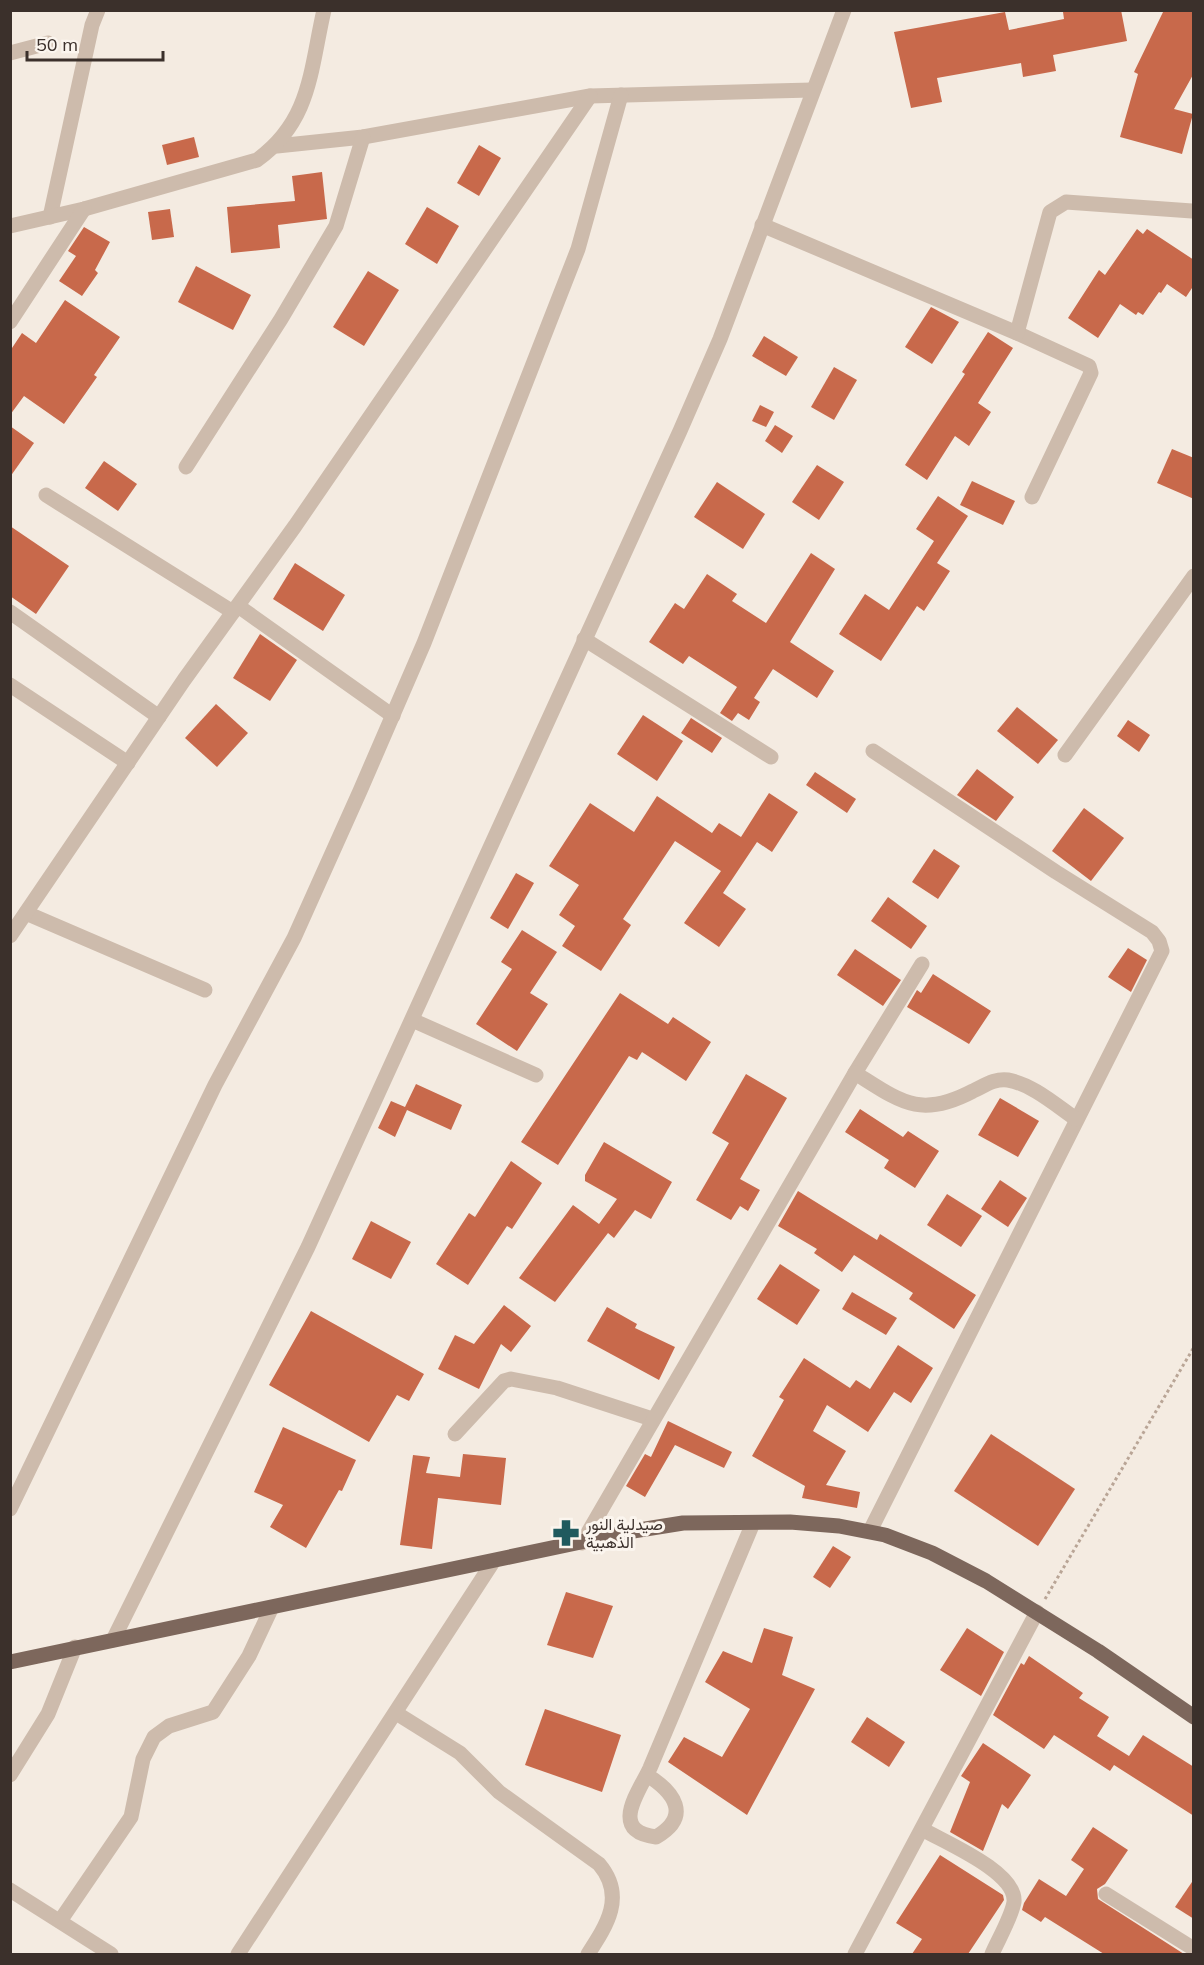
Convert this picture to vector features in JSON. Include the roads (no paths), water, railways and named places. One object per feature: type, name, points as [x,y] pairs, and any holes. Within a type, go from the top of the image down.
[{"type":"main road","points":[[10,1662],[682,1523],[790,1522],[870,1531],[932,1553],[1038,1612],[1194,1717]]},
{"type":"street","points":[[50,217],[92,25],[98,10]]},
{"type":"street","points":[[10,226],[84,209],[236,168],[257,160],[277,146],[300,112],[324,10]]},
{"type":"street","points":[[113,1640],[308,1247],[694,400],[844,10]]},
{"type":"street","points":[[10,53],[48,43]]},
{"type":"street","points":[[277,146],[363,137],[590,96],[812,90]]},
{"type":"street","points":[[10,1509],[215,1084],[294,938],[393,716],[465,542],[578,249],[621,95]]},
{"type":"street","points":[[10,936],[159,717],[590,96]]},
{"type":"street","points":[[186,467],[281,319],[336,226],[363,137]]},
{"type":"street","points":[[1017,333],[1050,212],[1057,205],[1066,202],[1192,211]]},
{"type":"street","points":[[10,322],[84,209]]},
{"type":"street","points":[[762,225],[1089,366],[1090,373],[1032,497]]},
{"type":"street","points":[[46,495],[236,609],[393,716]]},
{"type":"street","points":[[1065,754],[1194,576]]},
{"type":"street","points":[[10,612],[159,717]]},
{"type":"street","points":[[584,639],[771,757]]},
{"type":"street","points":[[10,685],[128,763]]},
{"type":"street","points":[[870,1531],[1162,951],[1159,940],[1152,932],[1056,873],[873,751]]},
{"type":"street","points":[[26,913],[205,990]]},
{"type":"street","points":[[582,1543],[855,1072],[922,964]]},
{"type":"street","points":[[412,1020],[536,1075]]},
{"type":"street","points":[[855,1072],[908,1103],[930,1107],[953,1102],[993,1081],[1008,1080],[1037,1094],[1076,1119]]},
{"type":"street","points":[[455,1434],[504,1381],[511,1379],[557,1388],[652,1419]]},
{"type":"street","points":[[647,1775],[753,1523]]},
{"type":"street","points":[[238,1954],[493,1562]]},
{"type":"street","points":[[60,1921],[131,1817],[143,1759],[154,1737],[169,1726],[213,1712],[249,1656],[271,1609]]},
{"type":"street","points":[[855,1954],[1038,1612]]},
{"type":"street","points":[[10,1775],[48,1714],[75,1647]]},
{"type":"street","points":[[396,1713],[460,1754],[499,1792],[599,1864],[607,1874],[612,1887],[609,1922],[588,1954]]},
{"type":"street","points":[[922,1829],[992,1867],[1011,1887],[1014,1902],[992,1954]]},
{"type":"street","points":[[10,1890],[111,1954]]},
{"type":"street","points":[[1106,1894],[1194,1949]]},
{"type":"place","name":"صيدلية النور الذهبية","points":[[566,1533]]}]
